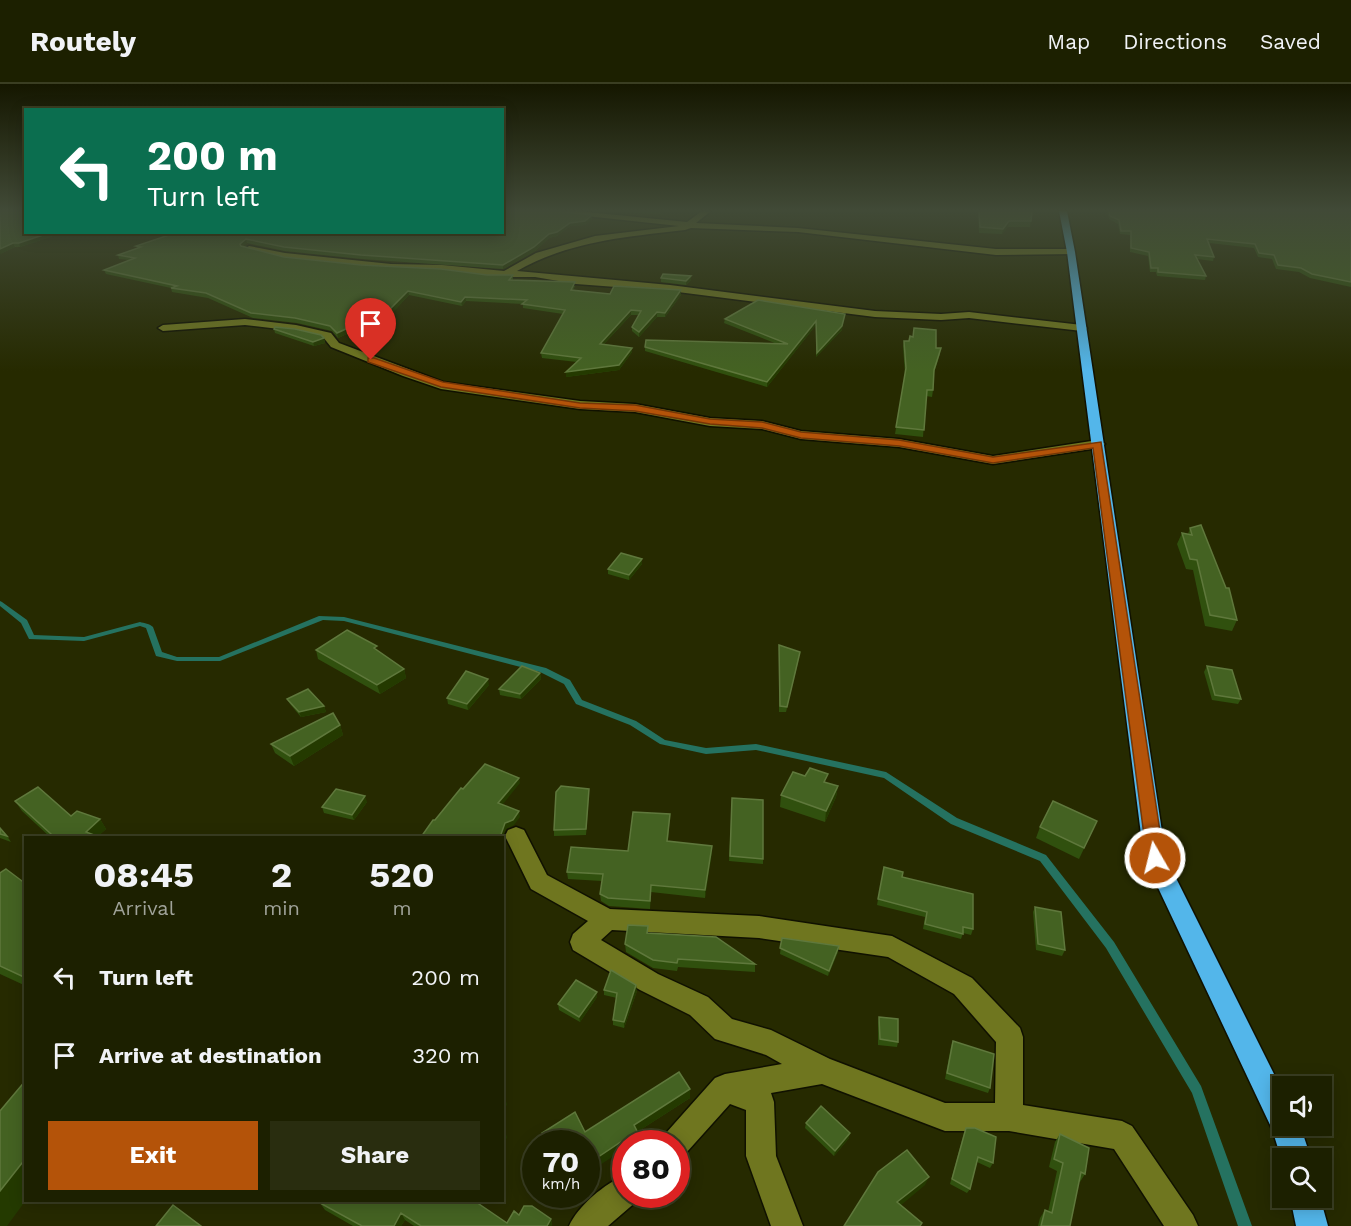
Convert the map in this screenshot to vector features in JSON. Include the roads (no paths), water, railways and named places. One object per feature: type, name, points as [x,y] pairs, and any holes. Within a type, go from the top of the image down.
[{"type":"highway","points":[[1073,264],[1155,858],[1272,1098]]},
{"type":"highway","points":[[1308,1208],[1312,1226]]},
{"type":"street","points":[[366,264],[535,274],[576,281],[670,288],[875,314],[969,315],[1082,328]]},
{"type":"street","points":[[505,274],[524,264]]},
{"type":"street","points":[[163,328],[245,322],[296,328],[327,335],[335,345],[441,385],[580,405],[635,408],[710,422],[762,425],[801,435],[899,443],[993,460],[1098,444]]},
{"type":"street","points":[[516,836],[539,882],[607,919],[759,927],[892,947],[963,986],[1010,1037],[1009,1117]]},
{"type":"street","points":[[607,919],[582,942],[649,982],[699,1006],[724,1030],[771,1043],[822,1070],[945,1117],[1009,1117],[1122,1136],[1182,1226]]},
{"type":"street","points":[[688,1130],[725,1088],[822,1070]]},
{"type":"street","points":[[725,1088],[760,1102],[761,1156],[787,1226]]},
{"type":"street","points":[[585,1226],[612,1202]]},
{"type":"waterway","points":[[0,603],[24,622],[32,637],[84,639],[140,624],[149,627],[159,654],[177,659],[220,659],[322,618],[344,619],[543,670],[567,682],[579,702],[633,723],[663,742],[706,751],[756,747],[886,775],[954,821],[1043,858],[1110,945],[1197,1090],[1245,1226]]}]
